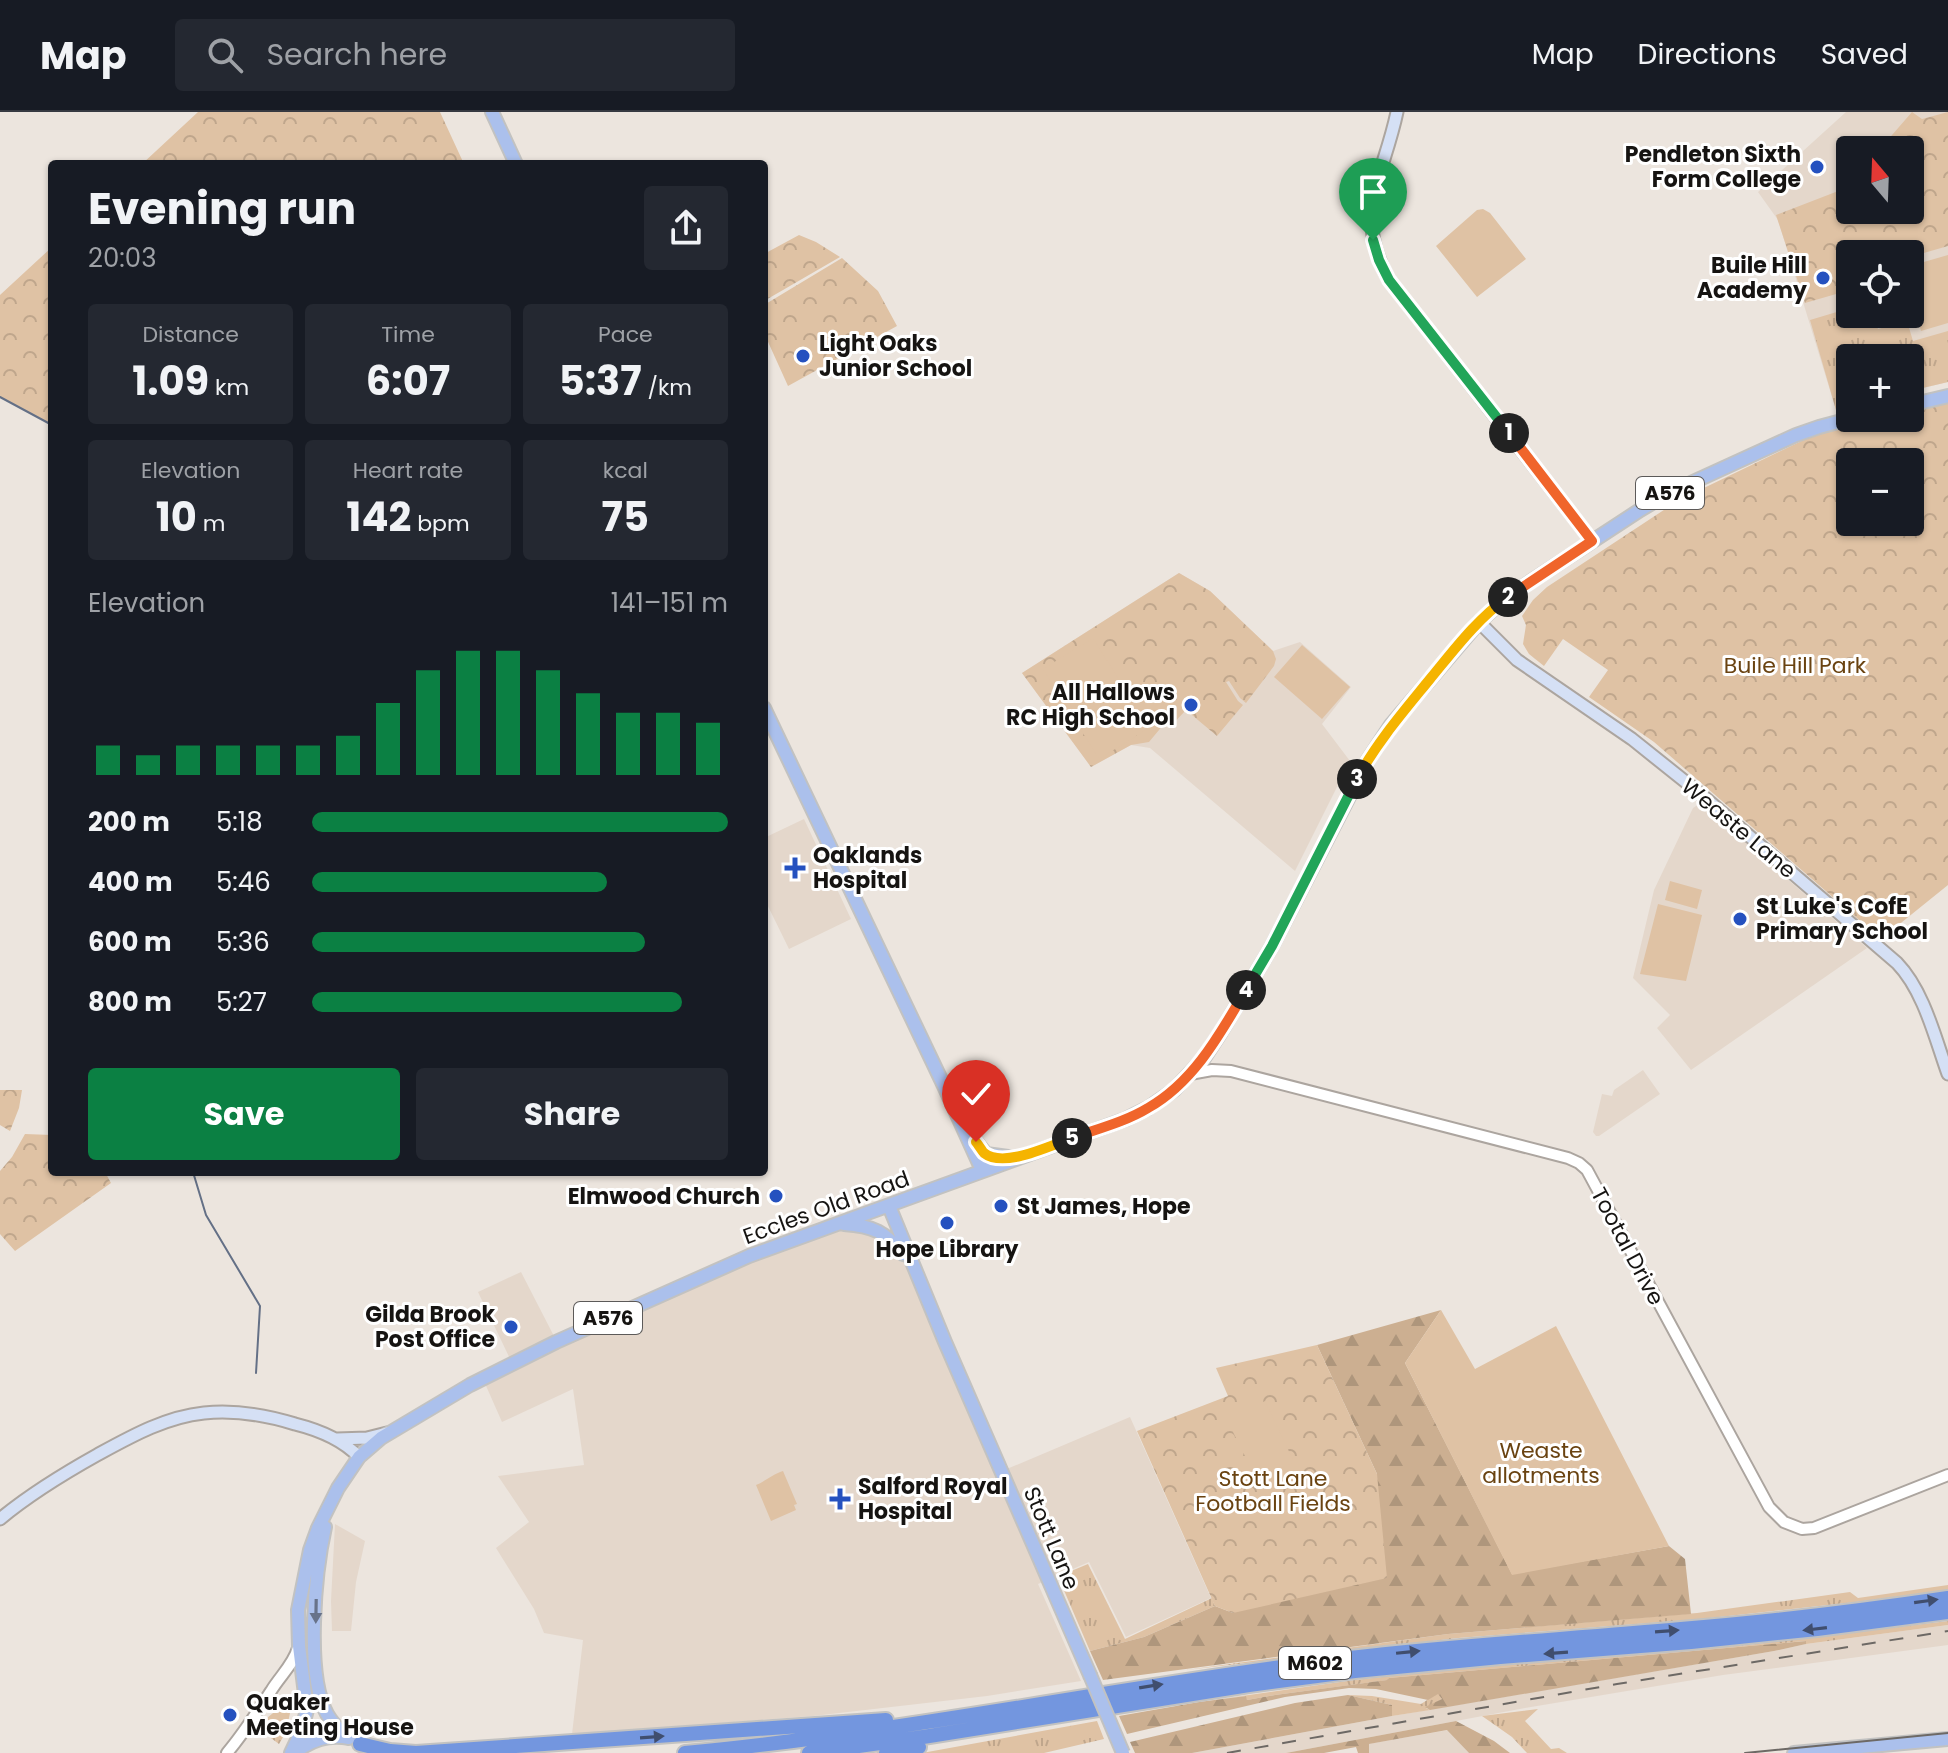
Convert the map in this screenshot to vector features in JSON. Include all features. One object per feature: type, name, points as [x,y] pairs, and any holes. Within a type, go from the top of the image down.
[{"type":"highway","name":"M602","points":[[809,1753],[923,1737],[1253,1670],[1487,1644],[1755,1622],[1948,1598]]},
{"type":"highway","name":"M602","points":[[685,1753],[1355,1671],[1705,1641],[1948,1612]]},
{"type":"highway","name":"M602","points":[[406,1753],[1062,1708]]},
{"type":"highway","name":"M602","points":[[886,1753],[1062,1708]]},
{"type":"highway","points":[[360,1745],[406,1753]]},
{"type":"main road","points":[[492,112],[514,160]]},
{"type":"main road","points":[[1397,112],[1371,205],[1373,240],[1383,268],[1389,280],[1592,541]]},
{"type":"main road","points":[[1924,402],[1948,396]]},
{"type":"main road","name":"Eccles Old Road","points":[[328,1509],[359,1457],[388,1433],[482,1379],[599,1322],[749,1256],[1126,1119],[1155,1104],[1190,1074],[1221,1032],[1272,946],[1368,760],[1391,725],[1479,622],[1500,603],[1669,493],[1796,435],[1836,422]]},
{"type":"main road","name":"Weaste Lane","points":[[1479,622],[1517,660],[1632,739],[1697,791],[1897,963],[1917,991],[1948,1074]]},
{"type":"main road","points":[[768,716],[982,1170]]},
{"type":"main road","points":[[966,1132],[986,1154],[1015,1158]]},
{"type":"main road","name":"Stott Lane","points":[[889,1206],[1123,1753]]},
{"type":"main road","points":[[838,1224],[859,1225],[882,1232],[913,1266]]},
{"type":"main road","points":[[0,1519],[54,1479],[130,1436],[195,1414],[219,1412],[265,1417],[302,1426],[337,1439],[359,1457]]},
{"type":"main road","points":[[337,1439],[367,1438],[388,1433]]},
{"type":"main road","name":"A576","points":[[293,1753],[307,1710],[298,1610],[305,1570],[318,1528],[328,1509]]},
{"type":"main road","name":"A576","points":[[328,1509],[316,1583],[316,1672],[325,1710],[336,1726],[360,1745]]},
{"type":"main road","name":"A576","points":[[293,1753],[324,1737],[360,1745]]},
{"type":"main road","points":[[1794,1753],[1948,1739]]},
{"type":"street","name":"Tootal Drive","points":[[1204,1058],[1231,1071],[1579,1163],[1595,1184],[1769,1507],[1776,1516],[1793,1526],[1802,1529],[1825,1525],[1948,1475]]},
{"type":"street","name":"Tootal Drive","points":[[1190,1074],[1231,1071]]},
{"type":"street","points":[[227,1753],[293,1661],[299,1646]]},
{"type":"street","points":[[278,1681],[292,1675],[316,1672]]},
{"type":"shaded area","name":"Buile Hill Academy","points":[[1846,112],[1948,112],[1948,382],[1924,388],[1924,344],[1836,344],[1836,410],[1778,220],[1758,192]]},
{"type":"shaded area","name":"All Hallows RC High School","points":[[1179,573],[1210,591],[1273,651],[1300,642],[1351,687],[1322,724],[1350,761],[1295,871],[1150,748],[1131,745],[1091,767],[1022,673]]},
{"type":"shaded area","name":"St Luke's CofE Primary School","points":[[1699,804],[1867,948],[1691,1070],[1657,1028],[1670,1015],[1633,978],[1654,890],[1693,808]]},
{"type":"shaded area","name":"Oaklands Hospital","points":[[804,819],[851,919],[789,949],[768,906],[768,836]]},
{"type":"shaded area","points":[[1643,1070],[1660,1094],[1596,1136],[1593,1132],[1602,1094],[1612,1096],[1614,1090]]},
{"type":"shaded area","name":"Salford Royal Hospital","points":[[838,1225],[872,1229],[906,1258],[995,1474],[1130,1417],[1211,1598],[1126,1637],[1089,1562],[1038,1584],[1081,1681],[987,1696],[813,1716],[572,1734],[583,1640],[544,1633],[534,1609],[496,1548],[529,1522],[498,1476],[584,1465],[573,1389],[502,1422],[483,1379],[512,1363],[478,1292],[521,1272],[557,1342]]},
{"type":"shaded area","points":[[335,1524],[365,1541],[356,1582],[351,1631],[332,1631]]},
{"type":"shaded area","points":[[1948,1625],[1948,1645],[1723,1675],[1286,1753],[1192,1753],[1806,1644]]},
{"type":"shaded area","points":[[1448,1730],[1469,1753],[1369,1753],[1368,1744]]},
{"type":"green space","points":[[198,112],[440,112],[462,160],[146,160]]},
{"type":"green space","points":[[1912,112],[1922,119],[1948,112],[1948,246],[1924,253],[1924,240],[1836,240],[1836,294],[1805,303],[1776,215],[1836,192],[1836,224],[1924,224],[1924,136],[1891,136]]},
{"type":"green space","points":[[1477,210],[1490,213],[1526,259],[1477,297],[1436,246]]},
{"type":"green space","points":[[799,235],[840,257],[768,299],[768,252]]},
{"type":"green space","points":[[48,251],[48,423],[0,397],[0,295]]},
{"type":"green space","points":[[1948,255],[1948,323],[1921,331],[1920,328],[1924,328],[1924,262]]},
{"type":"green space","name":"Light Oaks Junior School","points":[[842,258],[878,291],[897,326],[788,386],[768,342],[768,303]]},
{"type":"green space","points":[[1836,312],[1836,328],[1909,328],[1913,341],[1948,331],[1948,382],[1924,388],[1924,344],[1836,344],[1836,410],[1810,320]]},
{"type":"green space","name":"Buile Hill Park","points":[[1948,401],[1948,885],[1881,939],[1654,742],[1589,697],[1608,670],[1563,639],[1544,666],[1529,654],[1523,644],[1526,625],[1522,616],[1547,587],[1679,500],[1836,428],[1836,432],[1924,432],[1924,407]]},
{"type":"green space","points":[[1179,573],[1210,591],[1273,651],[1276,659],[1274,666],[1246,703],[1229,681],[1226,682],[1243,705],[1217,736],[1186,710],[1169,728],[1164,724],[1149,742],[1131,745],[1091,767],[1022,673]]},
{"type":"green space","points":[[1093,638],[1149,728],[1099,759],[1043,669]]},
{"type":"green space","points":[[1302,645],[1350,687],[1322,719],[1274,677]]},
{"type":"green space","points":[[1670,881],[1702,890],[1697,909],[1665,900]]},
{"type":"green space","points":[[1658,904],[1702,915],[1686,981],[1640,974]]},
{"type":"green space","points":[[0,1090],[22,1090],[10,1131],[0,1125]]},
{"type":"green space","points":[[25,1134],[48,1135],[48,1176],[107,1176],[111,1183],[15,1251],[0,1234],[0,1171]]},
{"type":"green space","points":[[1441,1310],[1405,1363],[1512,1574],[1669,1546],[1685,1559],[1691,1614],[1448,1634],[1103,1680],[1090,1651],[1144,1637],[1215,1606],[1233,1613],[1377,1474],[1317,1345]]},
{"type":"green space","name":"Weaste allotments","points":[[1441,1310],[1475,1369],[1556,1326],[1669,1546],[1512,1575],[1405,1363]]},
{"type":"green space","name":"Stott Lane Football Fields","points":[[1317,1345],[1377,1474],[1387,1578],[1233,1613],[1215,1606],[1137,1431],[1228,1396],[1216,1368]]},
{"type":"green space","points":[[1265,1401],[1294,1462],[1257,1480],[1227,1420]]},
{"type":"green space","points":[[783,1471],[797,1504],[794,1505],[796,1510],[771,1521],[756,1485]]},
{"type":"green space","points":[[1088,1564],[1125,1639],[1212,1598],[1215,1606],[1144,1637],[1090,1651],[1060,1581],[1064,1574]]},
{"type":"green space","points":[[1948,1585],[1948,1590],[1856,1602],[1701,1619],[1458,1638],[1186,1670],[1448,1634],[1697,1613],[1850,1592],[1858,1598]]},
{"type":"green space","points":[[1948,1621],[1948,1625],[1806,1644],[1805,1641],[1389,1678],[1247,1700],[1245,1696],[1199,1702],[1354,1680],[1747,1645]]},
{"type":"green space","points":[[1806,1641],[1806,1644],[1774,1651],[1430,1710],[1425,1707],[1442,1699],[1438,1694],[1428,1700],[1376,1689],[1349,1688],[1285,1697],[1127,1734],[1119,1716],[1199,1702],[1246,1696],[1247,1700],[1389,1678]]},
{"type":"green space","points":[[1438,1693],[1442,1699],[1426,1708],[1430,1710],[1392,1716],[1392,1705],[1348,1695],[1421,1704]]},
{"type":"green space","points":[[1348,1695],[1392,1705],[1392,1716],[1192,1753],[1135,1753],[1130,1742],[1295,1703]]},
{"type":"green space","points":[[284,1704],[290,1713],[286,1732],[279,1744],[256,1727]]},
{"type":"green space","points":[[1538,1709],[1525,1721],[1551,1749],[1559,1748],[1567,1753],[1527,1753],[1512,1737],[1482,1716]]},
{"type":"green space","points":[[1097,1721],[1104,1739],[1044,1753],[922,1753]]},
{"type":"green space","points":[[1456,1721],[1510,1753],[1469,1753],[1447,1730],[1369,1744],[1369,1753],[1358,1753],[1356,1747],[1324,1753],[1286,1753]]},
{"type":"waterway","points":[[0,397],[48,423]]},
{"type":"waterway","points":[[194,1176],[206,1215],[260,1306],[256,1373]]},
{"type":"tram line","points":[[1745,1753],[1948,1733]]},
{"type":"railway","points":[[1227,1753],[1617,1684],[1948,1631]]},
{"type":"place","name":"Pendleton Sixth Form College","points":[[1817,167]]},
{"type":"place","name":"Buile Hill Academy","points":[[1823,278]]},
{"type":"place","name":"Light Oaks Junior School","points":[[803,356]]},
{"type":"place","name":"All Hallows RC High School","points":[[1191,705]]},
{"type":"place","name":"Oaklands Hospital","points":[[795,868]]},
{"type":"place","name":"St Luke's CofE Primary School","points":[[1740,919]]},
{"type":"place","name":"Elmwood Church","points":[[776,1196]]},
{"type":"place","name":"St James, Hope","points":[[1001,1206]]},
{"type":"place","name":"Hope Library","points":[[947,1223]]},
{"type":"place","name":"Gilda Brook Post Office","points":[[511,1327]]},
{"type":"place","name":"Salford Royal Hospital","points":[[840,1499]]},
{"type":"place","name":"Quaker Meeting House","points":[[230,1715]]},
{"type":"route","points":[[976,1142],[986,1154],[1015,1158],[1126,1119],[1148,1108],[1189,1076],[1221,1032],[1272,946],[1354,785],[1391,725],[1479,622],[1500,603],[1592,541],[1389,280],[1373,240]]}]
